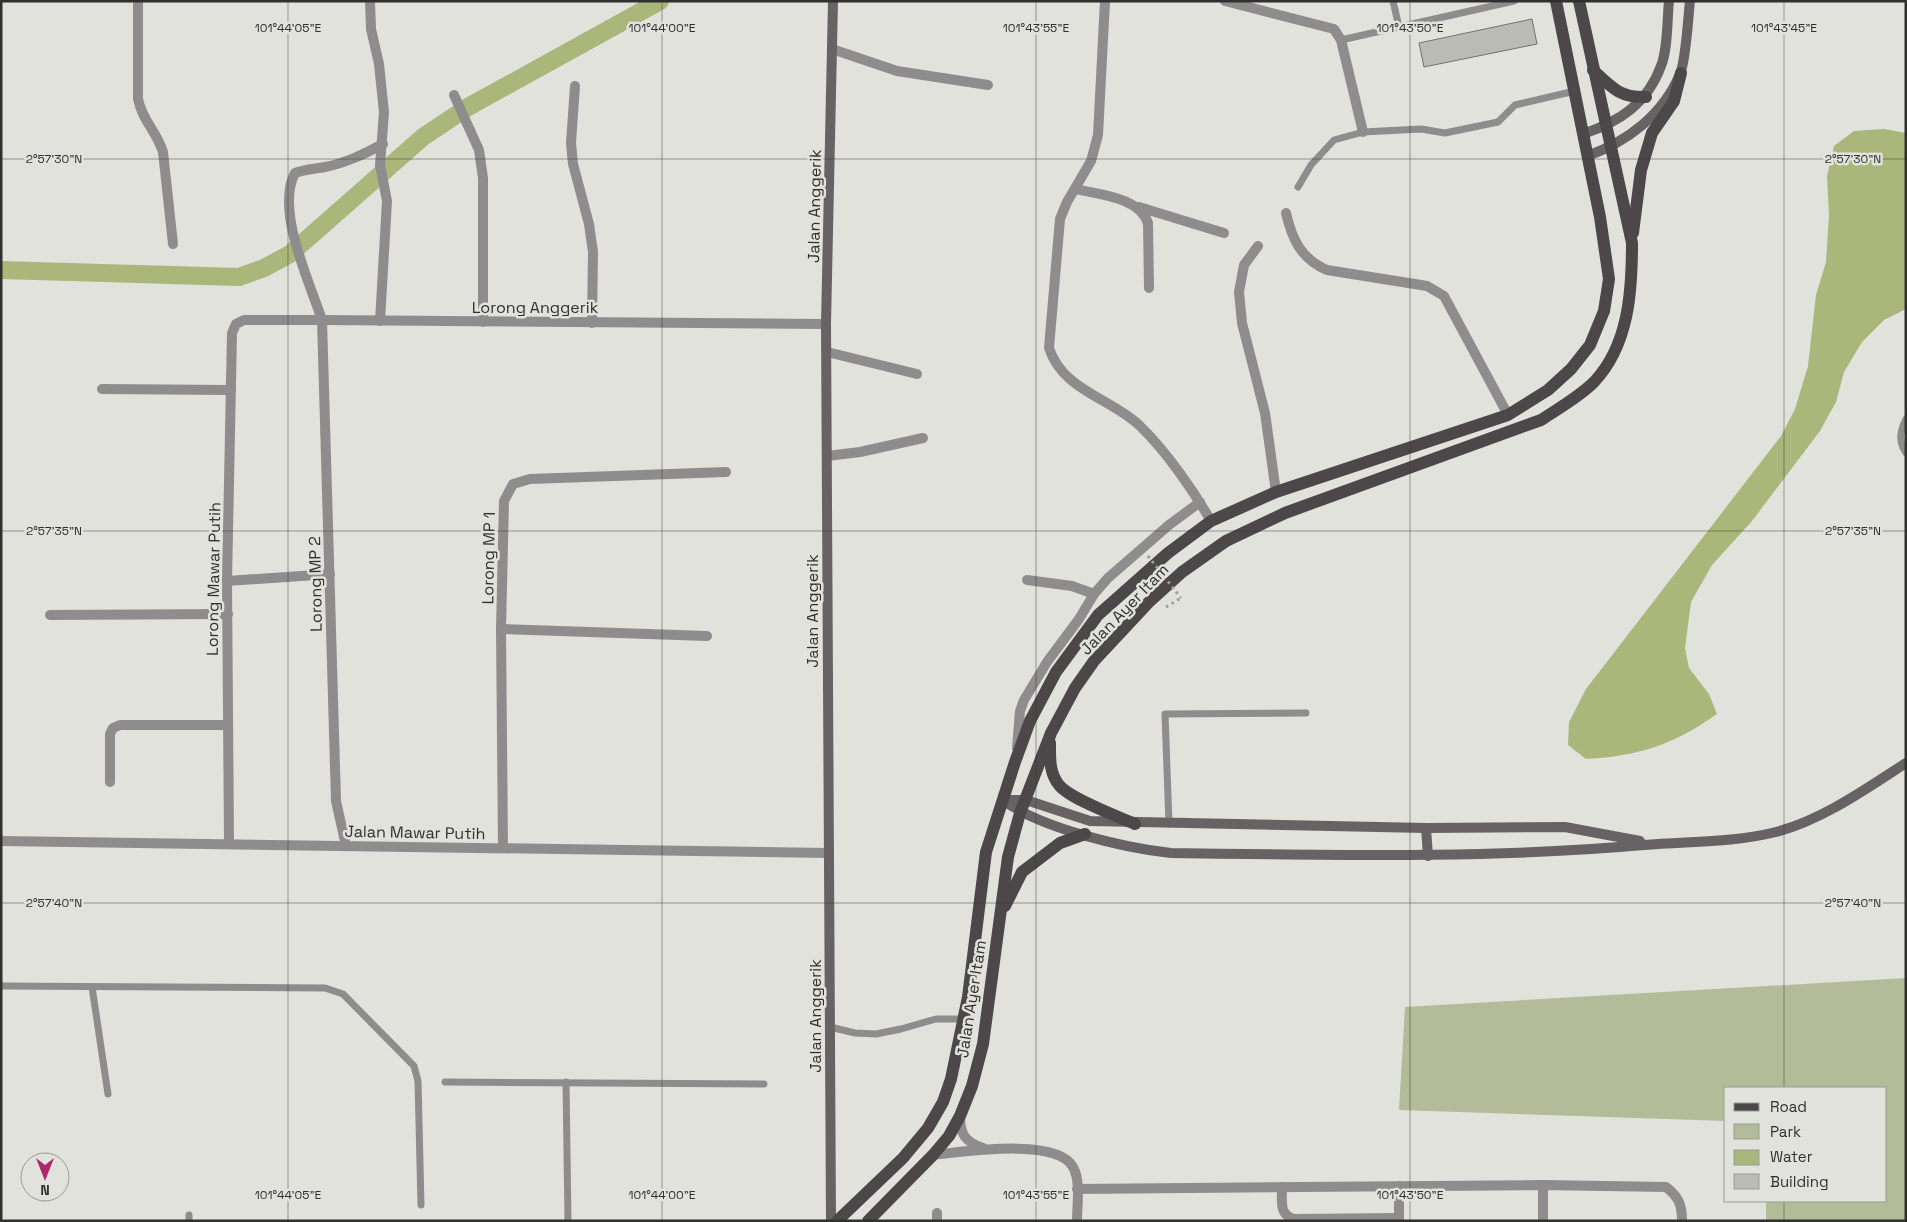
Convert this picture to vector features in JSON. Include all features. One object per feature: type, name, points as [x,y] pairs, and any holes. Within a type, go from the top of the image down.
[{"type":"main road","points":[[1556,1],[1575,91]]},
{"type":"main road","points":[[1578,1],[1593,70],[1613,89],[1631,98],[1646,97]]},
{"type":"main road","name":"Jalan Ayer Itam","points":[[868,1221],[933,1155],[949,1136],[960,1116],[972,1086],[983,1044],[1008,857],[1020,813],[1050,734],[1075,688],[1094,661],[1150,601],[1182,572],[1226,541],[1285,512],[1541,420],[1572,400],[1594,381],[1609,361],[1626,318],[1632,284],[1632,243],[1593,70]]},
{"type":"main road","points":[[1632,243],[1644,160],[1652,133],[1674,102],[1681,73]]},
{"type":"main road","name":"Jalan Ayer Itam","points":[[837,1221],[903,1158],[928,1128],[943,1102],[964,1019],[986,852],[1030,721],[1056,672],[1098,615],[1161,559],[1211,521],[1276,492],[1508,415],[1548,390],[1571,369],[1590,345],[1604,311],[1609,279],[1600,217],[1575,91]]},
{"type":"main road","points":[[1050,734],[1050,764],[1059,785],[1084,801],[1135,824]]},
{"type":"main road","points":[[1000,916],[1022,872],[1060,843],[1085,834]]},
{"type":"street","points":[[138,1],[138,99],[141,115],[159,138],[163,152],[173,244]]},
{"type":"street","points":[[370,1],[371,30],[384,112],[380,165],[387,201],[380,321]]},
{"type":"street","name":"Jalan Anggerik","points":[[831,1221],[826,324],[833,1]]},
{"type":"street","points":[[1106,1],[1098,135],[1091,161],[1067,202],[1060,219],[1049,348],[1054,362],[1064,374],[1139,425],[1190,487],[1211,521]]},
{"type":"street","points":[[1225,1],[1324,25],[1334,30],[1341,40],[1363,132]]},
{"type":"street","points":[[1583,134],[1605,127],[1628,114],[1646,97],[1662,65],[1670,1]]},
{"type":"street","points":[[1587,156],[1610,148],[1656,113],[1681,73],[1690,1]]},
{"type":"street","points":[[832,49],[897,71],[988,85]]},
{"type":"street","points":[[575,86],[571,143],[573,164],[589,224],[593,252],[592,323]]},
{"type":"street","points":[[454,95],[479,150],[483,178],[483,322]]},
{"type":"street","name":"Lorong MP 2","points":[[346,846],[336,802],[322,320],[303,262],[293,241],[288,194],[295,173],[303,169],[325,167],[354,159],[383,144]]},
{"type":"street","points":[[1076,188],[1224,233]]},
{"type":"street","points":[[1135,206],[1145,214],[1148,223],[1149,288]]},
{"type":"street","points":[[1286,213],[1292,237],[1302,253],[1314,265],[1327,270],[1428,286],[1444,296],[1508,415]]},
{"type":"street","points":[[1258,246],[1244,265],[1239,292],[1242,323],[1265,413],[1276,492]]},
{"type":"street","name":"Lorong Anggerik","points":[[244,320],[826,324]]},
{"type":"street","name":"Lorong Mawar Putih","points":[[229,844],[227,581],[232,333],[236,324],[244,320]]},
{"type":"street","points":[[827,352],[917,374]]},
{"type":"street","points":[[102,389],[231,390]]},
{"type":"street","points":[[826,456],[860,452],[923,438]]},
{"type":"street","name":"Lorong MP 1","points":[[503,848],[501,629],[504,501],[513,484],[530,479],[726,472]]},
{"type":"street","points":[[1015,762],[1020,711],[1024,700],[1046,662],[1079,619],[1094,594],[1108,578],[1169,525],[1200,502]]},
{"type":"street","points":[[227,581],[330,574]]},
{"type":"street","points":[[1027,580],[1072,586],[1094,594]]},
{"type":"street","points":[[50,615],[228,614]]},
{"type":"street","points":[[501,629],[707,636]]},
{"type":"street","points":[[110,782],[110,734],[113,728],[120,725],[228,725]]},
{"type":"street","points":[[1003,800],[1020,813],[1085,834],[1134,849],[1171,853],[1428,856],[1562,852],[1654,844],[1718,842],[1776,832],[1811,819],[1864,790],[1906,763]]},
{"type":"street","points":[[1003,800],[1026,800],[1090,821],[1135,824],[1426,828],[1565,827],[1654,844]]},
{"type":"street","points":[[1426,828],[1428,856]]},
{"type":"street","name":"Jalan Mawar Putih","points":[[1,841],[828,853]]},
{"type":"street","points":[[960,1116],[960,1130],[966,1139],[971,1144],[986,1149]]},
{"type":"street","points":[[933,1155],[986,1149],[1046,1151],[1058,1154],[1073,1166],[1077,1175],[1077,1221]]},
{"type":"street","points":[[1077,1189],[1399,1186],[1666,1187],[1677,1195],[1682,1208],[1682,1221]]},
{"type":"street","points":[[1282,1187],[1283,1212],[1286,1217],[1294,1219],[1400,1219],[1399,1186]]},
{"type":"street","points":[[1543,1221],[1544,1186]]},
{"type":"lane","points":[[1393,1],[1399,27]]},
{"type":"lane","points":[[1341,40],[1514,1]]},
{"type":"lane","points":[[1298,187],[1311,165],[1334,140],[1363,132],[1421,128],[1446,133],[1498,122],[1515,106],[1575,91]]},
{"type":"lane","points":[[1906,419],[1900,430],[1900,439],[1906,453]]},
{"type":"lane","points":[[1169,824],[1166,714],[1306,713]]},
{"type":"lane","points":[[1,986],[325,988],[343,994],[414,1066],[418,1081],[421,1205]]},
{"type":"lane","points":[[92,987],[108,1094]]},
{"type":"lane","points":[[830,1028],[876,1034],[936,1019],[964,1019]]},
{"type":"lane","points":[[445,1082],[764,1084]]},
{"type":"lane","points":[[566,1082],[568,1221]]},
{"type":"path","points":[[1148,556],[1181,598],[1159,611]]},
{"type":"green space","points":[[1906,978],[1906,1221],[1766,1221],[1766,1202],[1887,1202],[1887,1087],[1724,1087],[1724,1121],[1399,1110],[1405,1007]]},
{"type":"water","points":[[1884,129],[1906,133],[1906,309],[1884,320],[1862,342],[1844,372],[1836,402],[1820,431],[1752,521],[1712,565],[1691,602],[1685,648],[1689,668],[1709,694],[1717,714],[1685,734],[1655,747],[1623,755],[1586,759],[1568,745],[1569,722],[1586,689],[1781,436],[1795,409],[1808,366],[1816,295],[1826,262],[1829,215],[1827,176],[1834,146],[1854,131]]},
{"type":"building","points":[[1532,19],[1537,44],[1424,67],[1419,43]]},
{"type":"waterway","points":[[1,270],[239,277],[264,268],[290,254],[423,137],[468,107],[660,1]]}]
